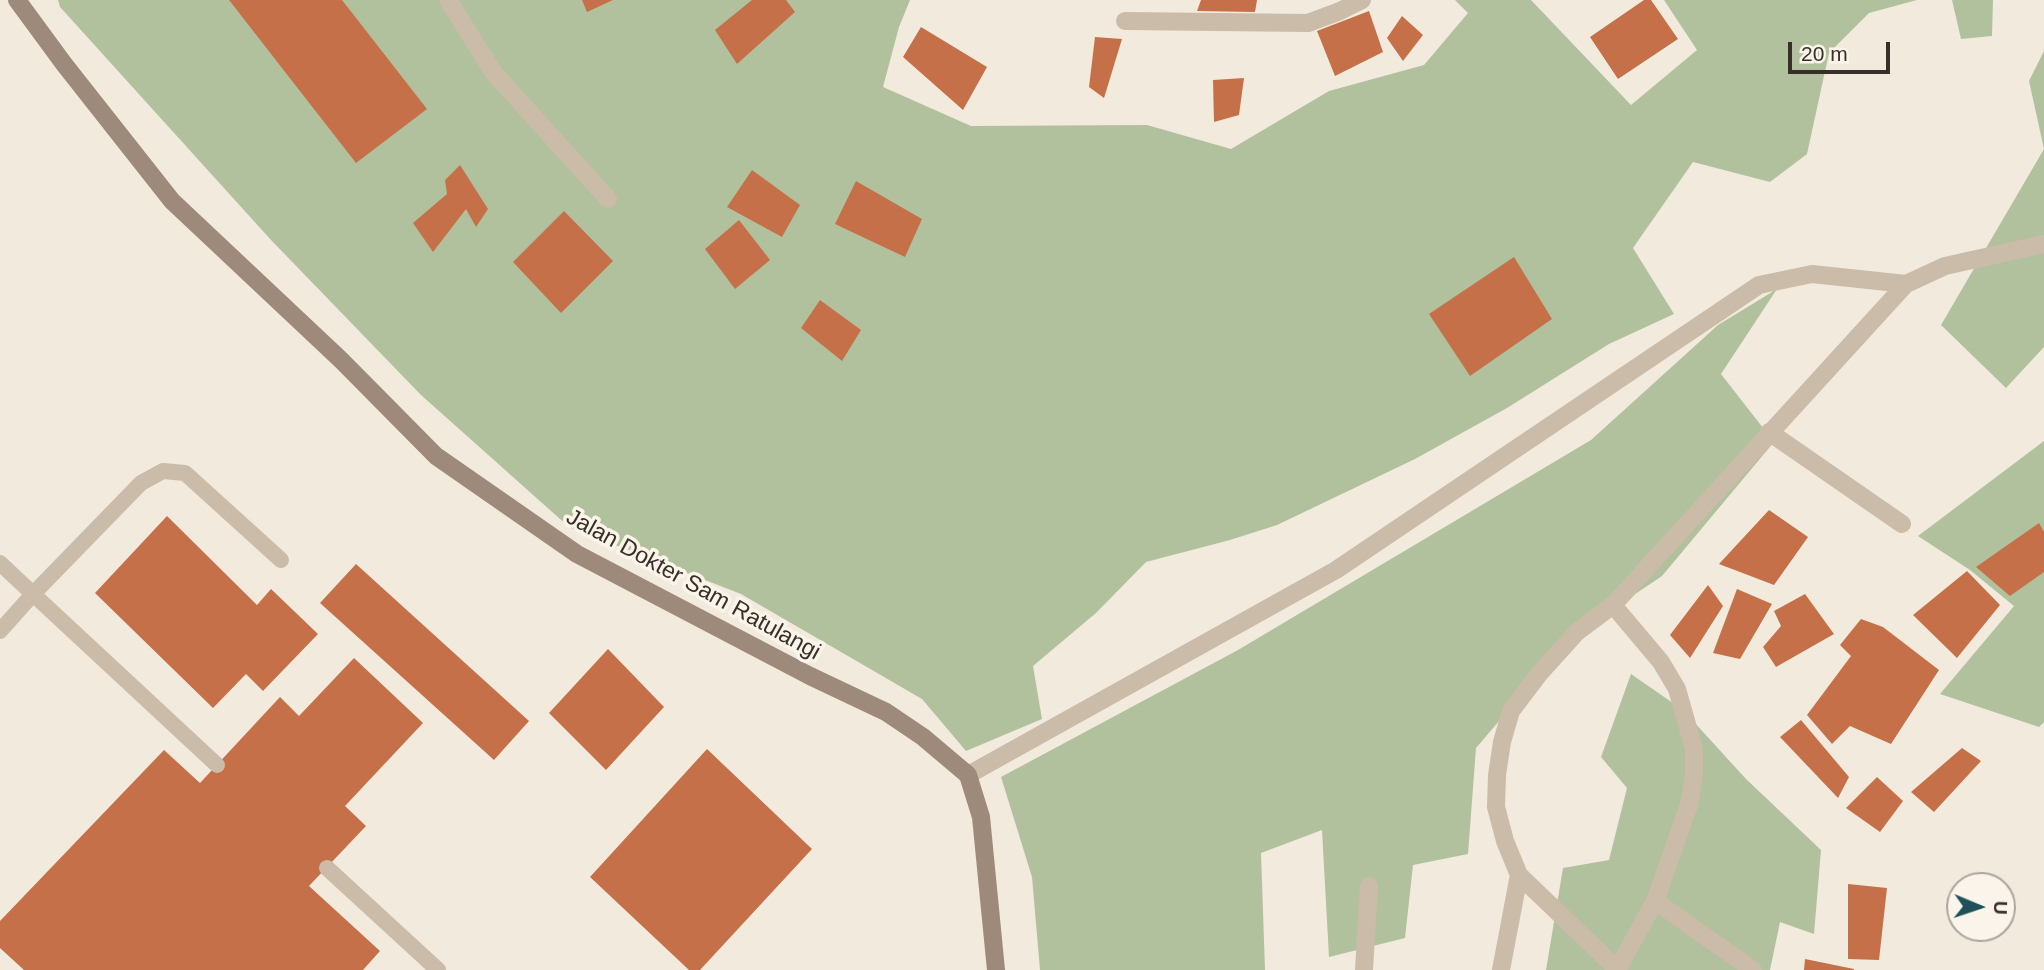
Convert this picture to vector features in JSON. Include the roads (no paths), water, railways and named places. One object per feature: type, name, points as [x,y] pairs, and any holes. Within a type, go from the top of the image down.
[{"type":"main road","name":"Jalan Dokter Sam Ratulangi","points":[[17,0],[172,201],[341,360],[436,456],[577,554],[798,670],[886,712],[923,737],[968,775]]},
{"type":"main road","points":[[968,775],[981,817],[996,970]]},
{"type":"street","points":[[448,0],[494,73],[608,199]]},
{"type":"street","points":[[1125,21],[1308,23],[1362,0]]},
{"type":"street","points":[[1613,605],[1661,662],[1676,689],[1694,748],[1694,776],[1689,805],[1655,901],[1616,969],[1519,875],[1505,841],[1496,807],[1497,775],[1511,710],[1577,632],[1613,605],[1906,284],[1945,266],[2044,244]]},
{"type":"street","points":[[968,775],[1336,570],[1759,285],[1812,274],[1906,284]]},
{"type":"street","points":[[1769,432],[1902,524]]},
{"type":"street","points":[[1501,970],[1519,875]]},
{"type":"street","points":[[1364,970],[1369,886]]},
{"type":"street","points":[[1655,901],[1753,970]]},
{"type":"lane","points":[[0,631],[141,483],[163,471],[186,473],[281,560]]},
{"type":"lane","points":[[0,563],[217,765]]},
{"type":"lane","points":[[327,869],[438,970]]}]
